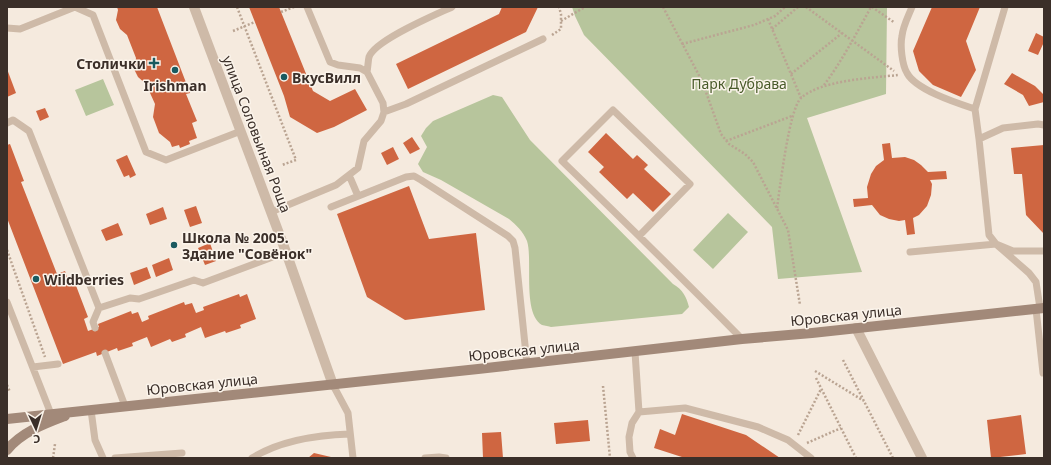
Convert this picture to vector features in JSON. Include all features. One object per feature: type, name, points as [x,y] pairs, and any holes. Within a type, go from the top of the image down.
[{"type":"street","name":"улица Соловьиная Роща","points":[[194,7],[286,252],[333,385]]},
{"type":"street","name":"Юровская улица","points":[[7,419],[1040,308]]},
{"type":"street","points":[[856,328],[922,458]]},
{"type":"street","points":[[7,450],[12,444],[27,433],[44,424],[78,411]]},
{"type":"lane","points":[[271,212],[336,185],[358,168],[364,141],[381,120],[384,112],[383,103],[367,72],[360,68],[338,65],[330,62],[307,7]]},
{"type":"lane","points":[[367,72],[370,56],[376,47],[428,17],[452,7]]},
{"type":"lane","points":[[912,7],[901,38],[902,55],[907,74],[919,86],[944,98],[975,109]]},
{"type":"lane","points":[[1005,7],[975,109],[989,235],[996,244],[1029,273],[1036,282],[1040,308],[1044,375]]},
{"type":"lane","points":[[7,28],[20,29],[75,8],[93,15],[146,152],[166,160],[241,131]]},
{"type":"lane","points":[[384,112],[406,104],[543,40]]},
{"type":"lane","points":[[639,236],[690,184],[613,110],[562,162],[639,236],[742,339]]},
{"type":"lane","points":[[7,123],[13,120],[29,130],[99,308],[93,322],[96,328]]},
{"type":"lane","points":[[979,139],[1003,128],[1038,124],[1044,125]]},
{"type":"lane","points":[[349,175],[358,196]]},
{"type":"lane","points":[[331,207],[406,177],[414,176],[513,241],[527,364]]},
{"type":"lane","points":[[910,252],[996,244],[1012,251],[1044,251]]},
{"type":"lane","points":[[99,308],[130,298],[139,299],[194,280],[203,283],[286,252]]},
{"type":"lane","points":[[7,302],[51,414]]},
{"type":"lane","points":[[633,458],[630,452],[629,437],[632,423],[640,412],[635,352]]},
{"type":"lane","points":[[105,353],[125,406]]},
{"type":"lane","points":[[32,367],[58,364]]},
{"type":"lane","points":[[333,385],[348,414],[353,458]]},
{"type":"lane","points":[[640,412],[685,408],[758,427],[788,440],[811,458]]},
{"type":"lane","points":[[91,410],[95,440],[103,458]]},
{"type":"lane","points":[[252,458],[284,443],[350,434]]},
{"type":"lane","points":[[115,458],[182,453]]},
{"type":"lane","points":[[425,458],[446,458]]},
{"type":"path","points":[[237,7],[296,160],[282,165]]},
{"type":"path","points":[[281,12],[294,7]]},
{"type":"path","points":[[543,40],[561,29],[559,7]]},
{"type":"path","points":[[561,21],[585,7]]},
{"type":"path","points":[[663,7],[702,81],[721,134],[729,144],[745,154],[754,162],[788,230],[800,305]]},
{"type":"path","points":[[682,44],[754,25],[775,16],[785,7]]},
{"type":"path","points":[[772,29],[798,7]]},
{"type":"path","points":[[777,209],[792,116],[801,98],[810,91],[823,86],[868,78],[899,75],[806,7]]},
{"type":"path","points":[[823,86],[853,41],[872,7],[904,29]]},
{"type":"path","points":[[768,19],[801,98]]},
{"type":"path","points":[[233,31],[255,22]]},
{"type":"path","points":[[791,74],[842,33]]},
{"type":"path","points":[[726,141],[792,116]]},
{"type":"path","points":[[7,250],[45,358]]},
{"type":"path","points":[[843,360],[893,458]]},
{"type":"path","points":[[815,371],[864,401]]},
{"type":"path","points":[[816,378],[856,458]]},
{"type":"path","points":[[7,385],[10,392]]},
{"type":"path","points":[[603,386],[610,458]]},
{"type":"path","points":[[795,446],[821,389]]},
{"type":"path","points":[[795,446],[841,428]]},
{"type":"path","points":[[53,458],[55,444]]},
{"type":"green space","name":"Парк Дубрава","points":[[572,7],[887,7],[886,94],[807,118],[862,272],[778,279],[772,227],[584,35]]},
{"type":"green space","points":[[103,79],[114,105],[86,116],[75,90]]},
{"type":"green space","points":[[493,95],[502,97],[530,140],[673,284],[682,291],[689,307],[682,314],[551,327],[542,325],[536,319],[532,310],[530,298],[529,249],[527,241],[521,231],[509,219],[441,180],[423,172],[418,164],[427,147],[421,136],[433,121]]},
{"type":"green space","points":[[728,213],[748,232],[713,269],[693,250]]},
{"type":"building","points":[[117,7],[157,7],[190,93],[186,94],[197,121],[192,123],[197,138],[189,141],[190,144],[180,148],[179,145],[172,147],[170,142],[159,133],[153,117],[155,104],[146,84],[138,77],[134,69],[136,58],[127,35],[120,29],[116,20],[118,10]]},
{"type":"building","points":[[249,7],[279,7],[313,91],[330,101],[355,89],[367,110],[334,127],[317,133],[290,117],[284,96]]},
{"type":"building","points":[[502,7],[538,7],[526,32],[408,89],[396,64],[499,14]]},
{"type":"building","points":[[932,7],[980,7],[966,41],[976,70],[961,97],[933,85],[919,71],[913,51]]},
{"type":"building","points":[[1036,33],[1044,37],[1044,42],[1038,55],[1028,51]]},
{"type":"building","points":[[7,69],[16,93],[7,97]]},
{"type":"building","points":[[1012,73],[1035,86],[1043,94],[1044,102],[1029,106],[1023,95],[1004,84]]},
{"type":"building","points":[[45,108],[49,117],[40,121],[36,111]]},
{"type":"building","points":[[606,133],[633,159],[637,155],[648,165],[644,169],[671,194],[653,212],[633,193],[627,199],[599,172],[604,167],[588,152]]},
{"type":"building","points":[[412,137],[420,149],[410,154],[403,143]]},
{"type":"building","points":[[890,143],[892,158],[905,157],[914,160],[928,172],[946,171],[947,179],[930,180],[932,184],[931,195],[927,206],[919,215],[913,218],[915,234],[907,235],[905,220],[899,221],[889,219],[880,215],[872,205],[854,207],[853,199],[868,198],[867,187],[871,174],[876,166],[884,160],[882,144]]},
{"type":"building","points":[[10,144],[24,181],[21,182],[57,274],[65,271],[70,285],[75,283],[88,317],[84,319],[88,331],[99,327],[98,324],[131,311],[132,314],[138,312],[142,322],[149,319],[148,316],[184,302],[185,305],[192,303],[196,313],[204,310],[203,307],[239,294],[240,297],[247,294],[256,319],[240,325],[241,328],[226,333],[225,331],[205,338],[201,327],[185,334],[186,337],[172,342],[170,339],[151,347],[147,337],[132,343],[133,346],[118,351],[117,348],[97,356],[96,352],[63,364],[7,218],[7,145]]},
{"type":"building","points":[[1044,145],[1044,234],[1026,215],[1022,174],[1014,174],[1011,148]]},
{"type":"building","points":[[393,147],[399,159],[387,165],[381,153]]},
{"type":"building","points":[[127,155],[136,175],[130,178],[129,175],[124,177],[116,160]]},
{"type":"building","points":[[409,186],[429,239],[476,233],[485,310],[405,320],[367,297],[337,214]]},
{"type":"building","points":[[196,206],[202,223],[190,227],[184,210]]},
{"type":"building","points":[[163,207],[167,219],[150,225],[146,214]]},
{"type":"building","points":[[118,223],[123,235],[106,241],[101,230]]},
{"type":"building","points":[[210,243],[216,261],[205,265],[198,248]]},
{"type":"building","points":[[169,258],[173,270],[156,277],[152,265]]},
{"type":"building","points":[[147,267],[151,278],[134,285],[130,273]]},
{"type":"building","points":[[682,414],[746,435],[780,458],[685,458],[654,448],[660,429],[675,435]]},
{"type":"building","points":[[1021,415],[1026,454],[991,458],[987,420]]},
{"type":"building","points":[[588,420],[590,441],[556,444],[554,423]]},
{"type":"building","points":[[501,432],[503,458],[483,458],[482,433]]},
{"type":"building","points":[[314,453],[331,457],[331,458],[308,458]]},
{"type":"place","name":"Столички","points":[[154,63]]},
{"type":"place","name":"Irishman","points":[[175,70]]},
{"type":"place","name":"ВкусВилл","points":[[284,77]]},
{"type":"place","name":"Школа № 2005. Здание \"Совёнок\"","points":[[174,245]]},
{"type":"place","name":"Wildberries","points":[[36,279]]}]
